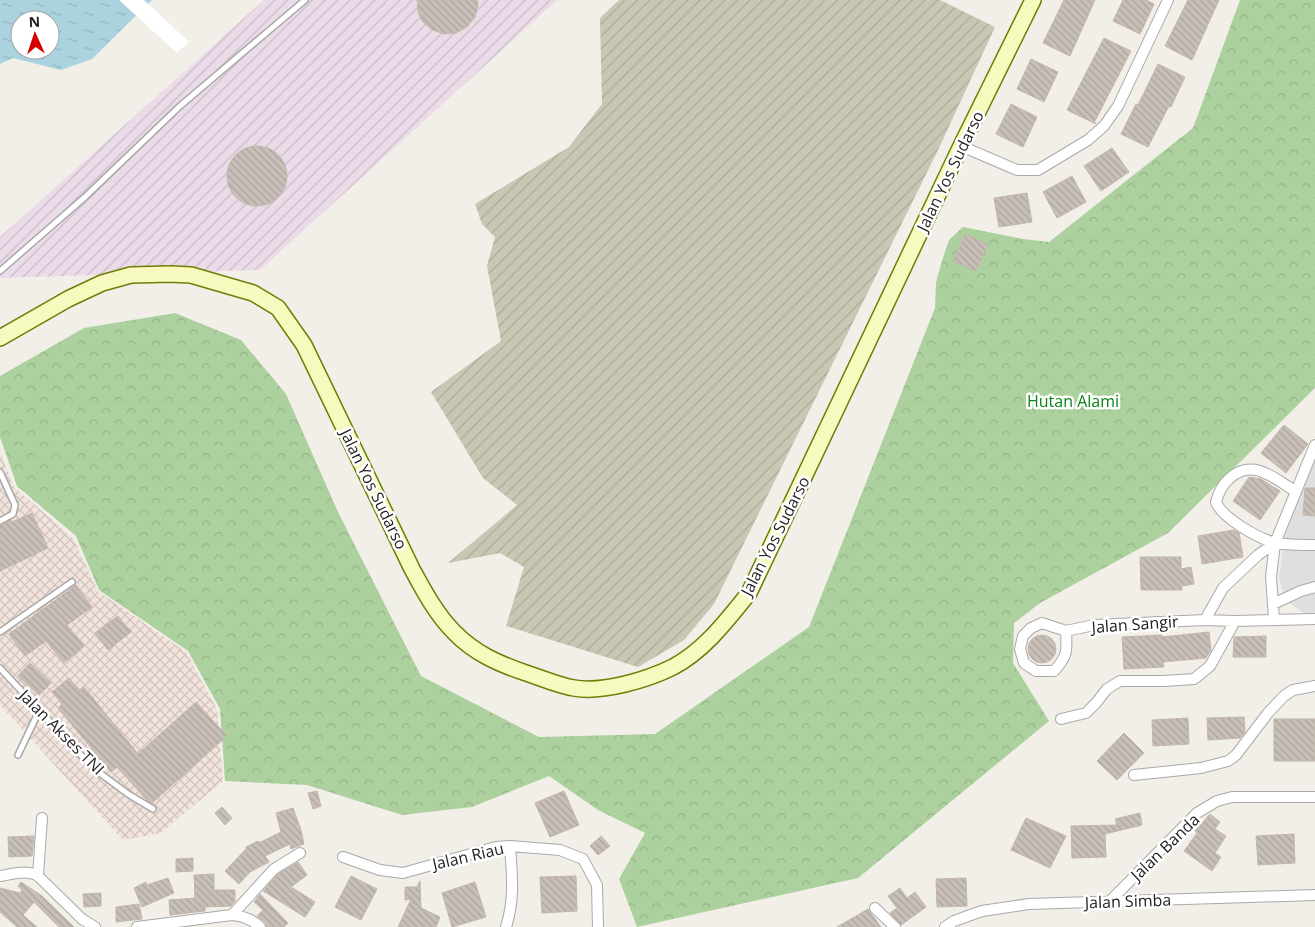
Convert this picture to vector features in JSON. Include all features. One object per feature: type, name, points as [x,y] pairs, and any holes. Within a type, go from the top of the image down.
[{"type":"main road","name":"Jalan Yos Sudarso","points":[[0,338],[68,299],[102,283],[131,275],[191,275],[254,293],[278,308],[304,345],[412,569],[429,600],[454,632],[480,654],[504,666],[575,688],[613,687],[644,679],[673,666],[706,643],[750,593],[961,146],[1033,0]]},
{"type":"street","points":[[961,146],[1018,170],[1038,170],[1088,140],[1104,126],[1118,106],[1168,0]]},
{"type":"street","points":[[1274,619],[1271,577],[1275,543],[1295,491],[1311,467],[1315,445]]},
{"type":"street","points":[[1295,491],[1267,473],[1247,469],[1240,470],[1226,481],[1217,498],[1218,506],[1235,524],[1275,543],[1315,545]]},
{"type":"street","points":[[1205,620],[1224,588],[1258,555],[1275,543]]},
{"type":"street","points":[[1273,604],[1301,591],[1315,587]]},
{"type":"street","name":"Jalan Sangir","points":[[1066,631],[1094,625],[1205,620],[1315,619]]},
{"type":"street","points":[[1062,719],[1086,713],[1106,689],[1120,681],[1194,679],[1210,666],[1234,621]]},
{"type":"street","points":[[1042,623],[1066,631],[1067,648],[1064,660],[1054,671],[1036,671],[1024,662],[1020,649],[1024,636],[1031,628],[1042,623]]},
{"type":"street","points":[[1134,775],[1201,768],[1228,761],[1284,696],[1293,690],[1315,686]]},
{"type":"street","name":"Jalan Banda","points":[[1110,901],[1197,814],[1217,801],[1232,797],[1315,797]]},
{"type":"street","points":[[38,876],[42,818]]},
{"type":"street","points":[[506,927],[512,904],[510,846]]},
{"type":"street","name":"Jalan Riau","points":[[343,857],[380,870],[403,872],[487,850],[510,846],[560,850],[583,859],[597,885],[598,927]]},
{"type":"street","points":[[232,915],[274,870],[300,853]]},
{"type":"street","points":[[0,876],[25,872],[33,873],[82,919],[95,927]]},
{"type":"street","name":"Jalan Simba","points":[[945,927],[954,920],[982,912],[1029,904],[1315,895]]},
{"type":"street","points":[[875,908],[895,927]]},
{"type":"street","points":[[137,927],[189,923],[232,915],[243,916],[260,927]]},
{"type":"lane","points":[[0,271],[85,197],[180,106],[305,0]]},
{"type":"lane","points":[[0,472],[15,506],[14,514],[0,521]]},
{"type":"lane","points":[[0,632],[72,582]]},
{"type":"lane","name":"Jalan Akses TNI","points":[[0,668],[93,768],[128,794],[153,809]]},
{"type":"lane","points":[[18,754],[39,711]]},
{"type":"shaded area","points":[[264,0],[557,0],[260,270],[0,278],[0,237]]},
{"type":"shaded area","points":[[619,0],[940,0],[995,27],[939,148],[714,604],[684,640],[638,667],[506,626],[524,567],[500,553],[448,563],[517,505],[483,478],[431,392],[501,341],[487,266],[495,237],[482,224],[475,204],[569,147],[602,104],[600,18]]},
{"type":"shaded area","points":[[0,451],[13,486],[73,538],[98,591],[186,652],[217,709],[223,781],[161,833],[123,840],[0,705]]},
{"type":"shaded area","points":[[1315,458],[1315,613],[1304,613],[1285,600],[1279,578],[1285,535]]},
{"type":"green space","name":"Hutan Alami","points":[[1240,0],[1315,0],[1315,388],[1168,533],[1040,603],[1014,623],[1013,663],[1049,721],[858,878],[637,927],[619,879],[645,833],[598,810],[549,776],[472,807],[402,815],[307,785],[225,781],[220,709],[188,651],[99,590],[76,536],[17,486],[0,437],[0,376],[84,328],[175,313],[241,340],[286,394],[338,512],[421,676],[539,737],[655,734],[809,627],[935,308],[936,282],[949,240],[963,227],[1023,239],[1049,242],[1193,128]]},
{"type":"water","points":[[0,0],[152,0],[92,59],[61,70],[21,60],[60,60],[60,10],[10,10],[10,59],[0,64]]},
{"type":"pier","points":[[119,0],[144,0],[189,42],[177,53]]},
{"type":"building","points":[[417,0],[477,0],[478,5],[475,17],[467,27],[456,33],[443,34],[431,29],[422,21],[418,11]]},
{"type":"building","points":[[1064,0],[1095,0],[1070,56],[1043,43]]},
{"type":"building","points":[[1123,0],[1146,0],[1154,4],[1140,34],[1113,21]]},
{"type":"building","points":[[1188,0],[1219,0],[1192,60],[1165,46]]},
{"type":"building","points":[[1104,38],[1131,51],[1095,121],[1093,120],[1096,124],[1067,110]]},
{"type":"building","points":[[1031,59],[1058,72],[1044,102],[1017,89]]},
{"type":"building","points":[[1158,64],[1185,77],[1171,107],[1169,106],[1148,147],[1121,134]]},
{"type":"building","points":[[1011,104],[1037,117],[1023,147],[996,134]]},
{"type":"building","points":[[257,146],[274,151],[282,159],[287,176],[282,193],[274,201],[257,206],[240,201],[232,193],[227,176],[232,159],[240,151]]},
{"type":"building","points":[[1112,148],[1129,172],[1101,191],[1084,166]]},
{"type":"building","points":[[1072,176],[1086,202],[1057,218],[1043,192]]},
{"type":"building","points":[[1027,193],[1032,222],[999,227],[994,198]]},
{"type":"building","points":[[965,234],[988,244],[976,271],[953,261]]},
{"type":"building","points":[[1284,425],[1308,444],[1286,473],[1261,453]]},
{"type":"building","points":[[1249,477],[1261,479],[1280,491],[1260,520],[1233,501]]},
{"type":"building","points":[[1305,488],[1315,488],[1315,516],[1303,515]]},
{"type":"building","points":[[32,513],[48,548],[0,571],[0,525]]},
{"type":"building","points":[[1234,530],[1239,533],[1243,557],[1202,564],[1198,536]]},
{"type":"building","points":[[1140,557],[1181,557],[1181,569],[1191,567],[1194,584],[1182,586],[1182,590],[1141,590]]},
{"type":"building","points":[[76,585],[92,607],[67,625],[84,646],[64,663],[46,641],[25,656],[9,634]]},
{"type":"building","points":[[118,616],[131,632],[108,650],[95,633]]},
{"type":"building","points":[[1209,632],[1211,650],[1206,658],[1163,662],[1164,667],[1124,669],[1122,637],[1162,635],[1162,637]]},
{"type":"building","points":[[1042,635],[1052,639],[1056,649],[1052,659],[1042,663],[1032,659],[1028,649],[1032,639]]},
{"type":"building","points":[[1266,636],[1266,657],[1233,657],[1234,637]]},
{"type":"building","points":[[30,663],[51,683],[39,695],[18,676]]},
{"type":"building","points":[[69,678],[80,691],[84,687],[138,754],[196,702],[227,736],[152,803],[117,767],[111,772],[58,708],[62,704],[52,692]]},
{"type":"building","points":[[1244,717],[1245,732],[1240,738],[1208,740],[1207,718]]},
{"type":"building","points":[[1188,718],[1189,744],[1153,746],[1152,720]]},
{"type":"building","points":[[1274,719],[1315,719],[1315,761],[1274,761]]},
{"type":"building","points":[[1124,733],[1144,753],[1117,780],[1097,761]]},
{"type":"building","points":[[317,791],[321,806],[313,809],[308,793]]},
{"type":"building","points":[[564,791],[579,825],[550,837],[535,803]]},
{"type":"building","points":[[222,807],[232,818],[225,825],[215,813]]},
{"type":"building","points":[[293,808],[304,844],[291,849],[290,844],[265,856],[269,862],[250,872],[239,884],[225,871],[246,847],[281,832],[276,813]]},
{"type":"building","points":[[1140,813],[1142,825],[1105,834],[1106,857],[1072,858],[1071,826],[1117,825],[1115,819]]},
{"type":"building","points":[[1210,814],[1220,822],[1215,829],[1226,836],[1215,853],[1221,857],[1212,871],[1184,851],[1197,833],[1195,831]]},
{"type":"building","points":[[1026,818],[1066,836],[1050,868],[1011,850]]},
{"type":"building","points":[[1294,834],[1295,863],[1258,865],[1256,836]]},
{"type":"building","points":[[34,836],[32,856],[9,857],[8,837]]},
{"type":"building","points":[[601,836],[610,846],[598,855],[590,846]]},
{"type":"building","points":[[193,858],[193,871],[176,872],[176,859]]},
{"type":"building","points":[[298,862],[307,875],[291,887],[315,902],[305,917],[263,891],[278,874]]},
{"type":"building","points":[[214,874],[214,890],[235,890],[235,901],[231,906],[205,907],[205,911],[170,915],[169,900],[195,898],[194,875]]},
{"type":"building","points":[[351,876],[377,889],[361,920],[335,907]]},
{"type":"building","points":[[576,876],[577,911],[542,913],[540,877]]},
{"type":"building","points":[[168,878],[174,893],[142,907],[134,888],[146,882],[147,885]]},
{"type":"building","points":[[966,878],[967,906],[937,907],[936,879]]},
{"type":"building","points":[[420,881],[421,908],[440,917],[436,927],[398,927],[411,899],[405,900],[405,887],[417,887]]},
{"type":"building","points":[[21,882],[42,896],[74,927],[59,927],[34,902],[23,915],[37,927],[17,927],[0,912],[0,888],[20,893],[22,890],[18,886]]},
{"type":"building","points":[[475,882],[486,917],[452,927],[442,893]]},
{"type":"building","points":[[900,888],[907,898],[915,892],[926,907],[901,925],[890,913],[897,908],[888,896]]},
{"type":"building","points":[[101,893],[101,906],[84,907],[83,894]]},
{"type":"building","points":[[260,894],[288,923],[284,927],[267,927],[265,922],[257,916],[263,910],[254,902]]},
{"type":"building","points":[[139,904],[142,919],[116,922],[116,907]]},
{"type":"building","points":[[868,909],[881,927],[837,927]]}]
